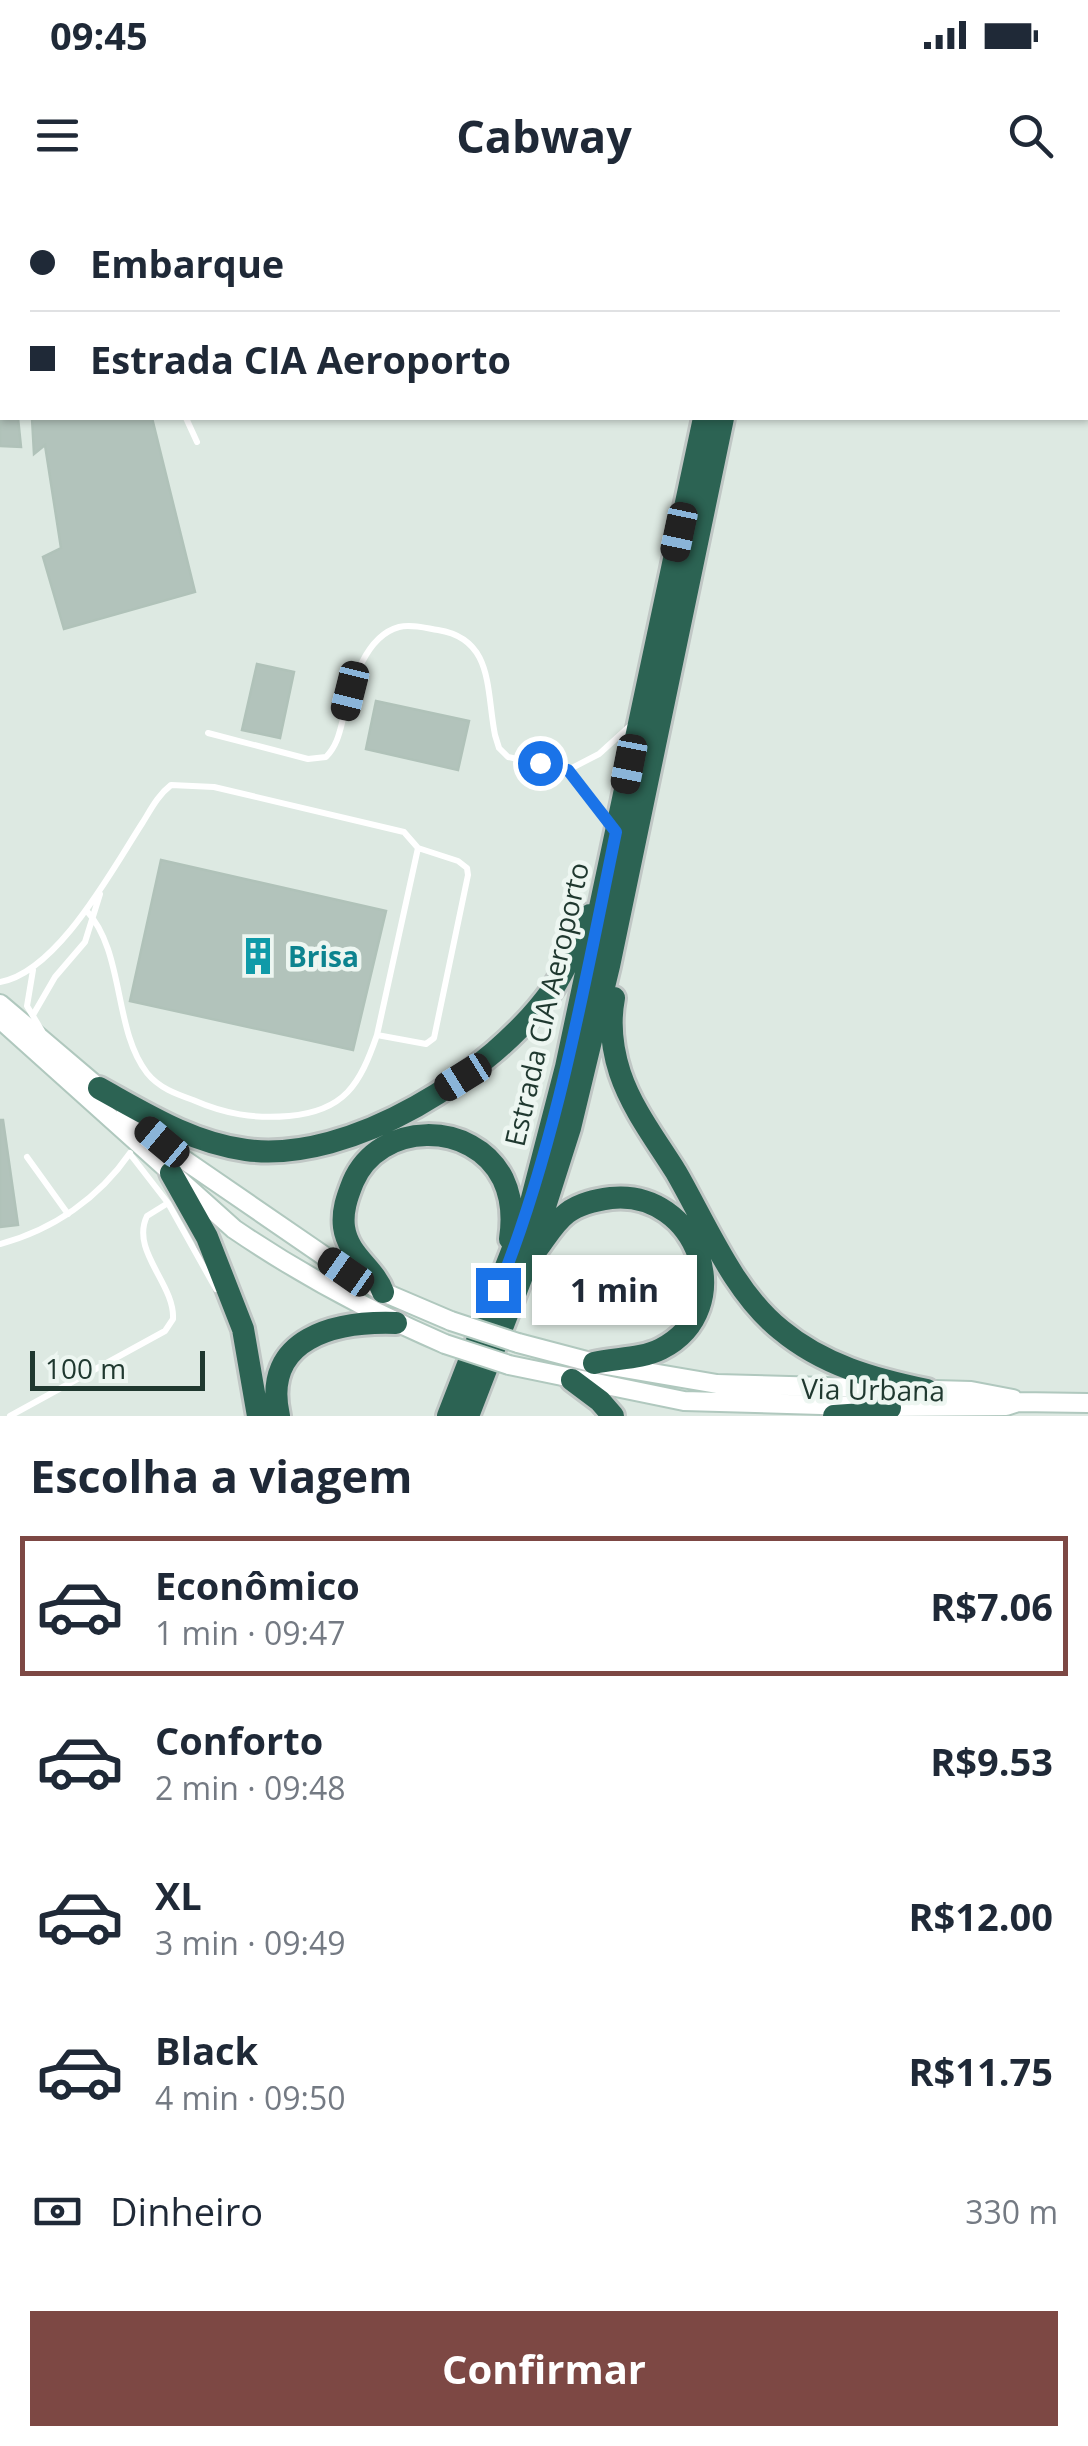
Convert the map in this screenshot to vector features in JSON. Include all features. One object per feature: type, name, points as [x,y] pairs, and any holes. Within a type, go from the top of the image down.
[{"type":"highway","name":"Estrada CIA Aeroporto","points":[[448,1416],[519,1261],[566,1067],[704,420]]},
{"type":"highway","name":"Estrada CIA Aeroporto","points":[[468,1416],[519,1261],[570,1128],[605,984],[724,420]]},
{"type":"highway","points":[[677,639],[675,688],[610,1019],[620,1073],[630,1097],[726,1261],[767,1318],[825,1360],[927,1390]]},
{"type":"highway","points":[[99,1088],[182,1133],[226,1146],[296,1151],[333,1143],[415,1106],[493,1055],[554,986],[605,885]]},
{"type":"highway","points":[[382,1292],[351,1249],[344,1222],[345,1206],[364,1164],[386,1144],[400,1138],[431,1134],[457,1140],[496,1168],[504,1180],[511,1208],[519,1261]]},
{"type":"highway","points":[[170,1174],[208,1238],[244,1329],[258,1416]]},
{"type":"highway","points":[[519,1261],[568,1212],[595,1200],[638,1200],[663,1209],[685,1228],[702,1266],[703,1288],[693,1318],[683,1332],[660,1349],[594,1363]]},
{"type":"highway","points":[[279,1416],[277,1396],[284,1368],[304,1340],[342,1324],[396,1323]]},
{"type":"highway","points":[[572,1380],[600,1401],[612,1416]]},
{"type":"highway","points":[[836,1416],[890,1408]]},
{"type":"main road","name":"Via Urbana","points":[[0,1004],[180,1157],[346,1272],[382,1292],[452,1321],[594,1363],[716,1384],[986,1392],[1018,1402]]},
{"type":"main road","name":"Via Urbana","points":[[0,1019],[134,1149],[234,1229],[396,1323],[445,1344],[509,1365],[684,1401],[890,1408],[1006,1406],[1018,1402]]},
{"type":"main road","points":[[1018,1402],[1086,1400]]},
{"type":"lane","points":[[187,420],[197,442]]},
{"type":"lane","points":[[208,733],[308,759],[326,756],[337,742],[350,691],[383,634],[408,626],[462,638],[478,653],[494,734],[504,754],[568,770],[616,832]]},
{"type":"lane","points":[[568,770],[599,754],[640,718]]},
{"type":"lane","points":[[0,982],[33,968],[86,910],[163,790],[179,784],[214,787],[404,832],[418,848],[458,861],[467,868],[434,1038],[430,1042],[377,1035]]},
{"type":"lane","points":[[86,910],[94,919],[142,1064],[158,1084],[217,1110],[253,1117],[310,1114],[344,1096],[362,1075],[377,1035],[418,848]]},
{"type":"lane","points":[[33,1016],[55,977],[85,942],[100,892]]},
{"type":"lane","points":[[33,968],[26,1000],[48,1044]]},
{"type":"lane","points":[[0,1244],[68,1214],[106,1184],[134,1149],[230,1313],[244,1329]]},
{"type":"lane","points":[[27,1158],[68,1214]]},
{"type":"lane","points":[[10,1416],[170,1325],[174,1311],[171,1299],[148,1254],[143,1232],[148,1216],[168,1203]]},
{"type":"building","points":[[0,420],[18,420],[21,447],[0,446]]},
{"type":"building","points":[[32,420],[152,420],[195,592],[64,629],[43,557],[61,548],[45,445],[34,454]]},
{"type":"building","points":[[257,664],[294,672],[280,738],[242,730]]},
{"type":"building","points":[[376,701],[469,721],[458,770],[366,749]]},
{"type":"building","name":"Brisa","points":[[161,860],[386,911],[353,1050],[130,1001]]},
{"type":"building","points":[[0,1120],[18,1225],[0,1227]]},
{"type":"place","name":"Brisa","points":[[258,956]]},
{"type":"route","points":[[498,1290],[531,1202],[566,1067],[616,832],[568,770],[540,763]]}]
